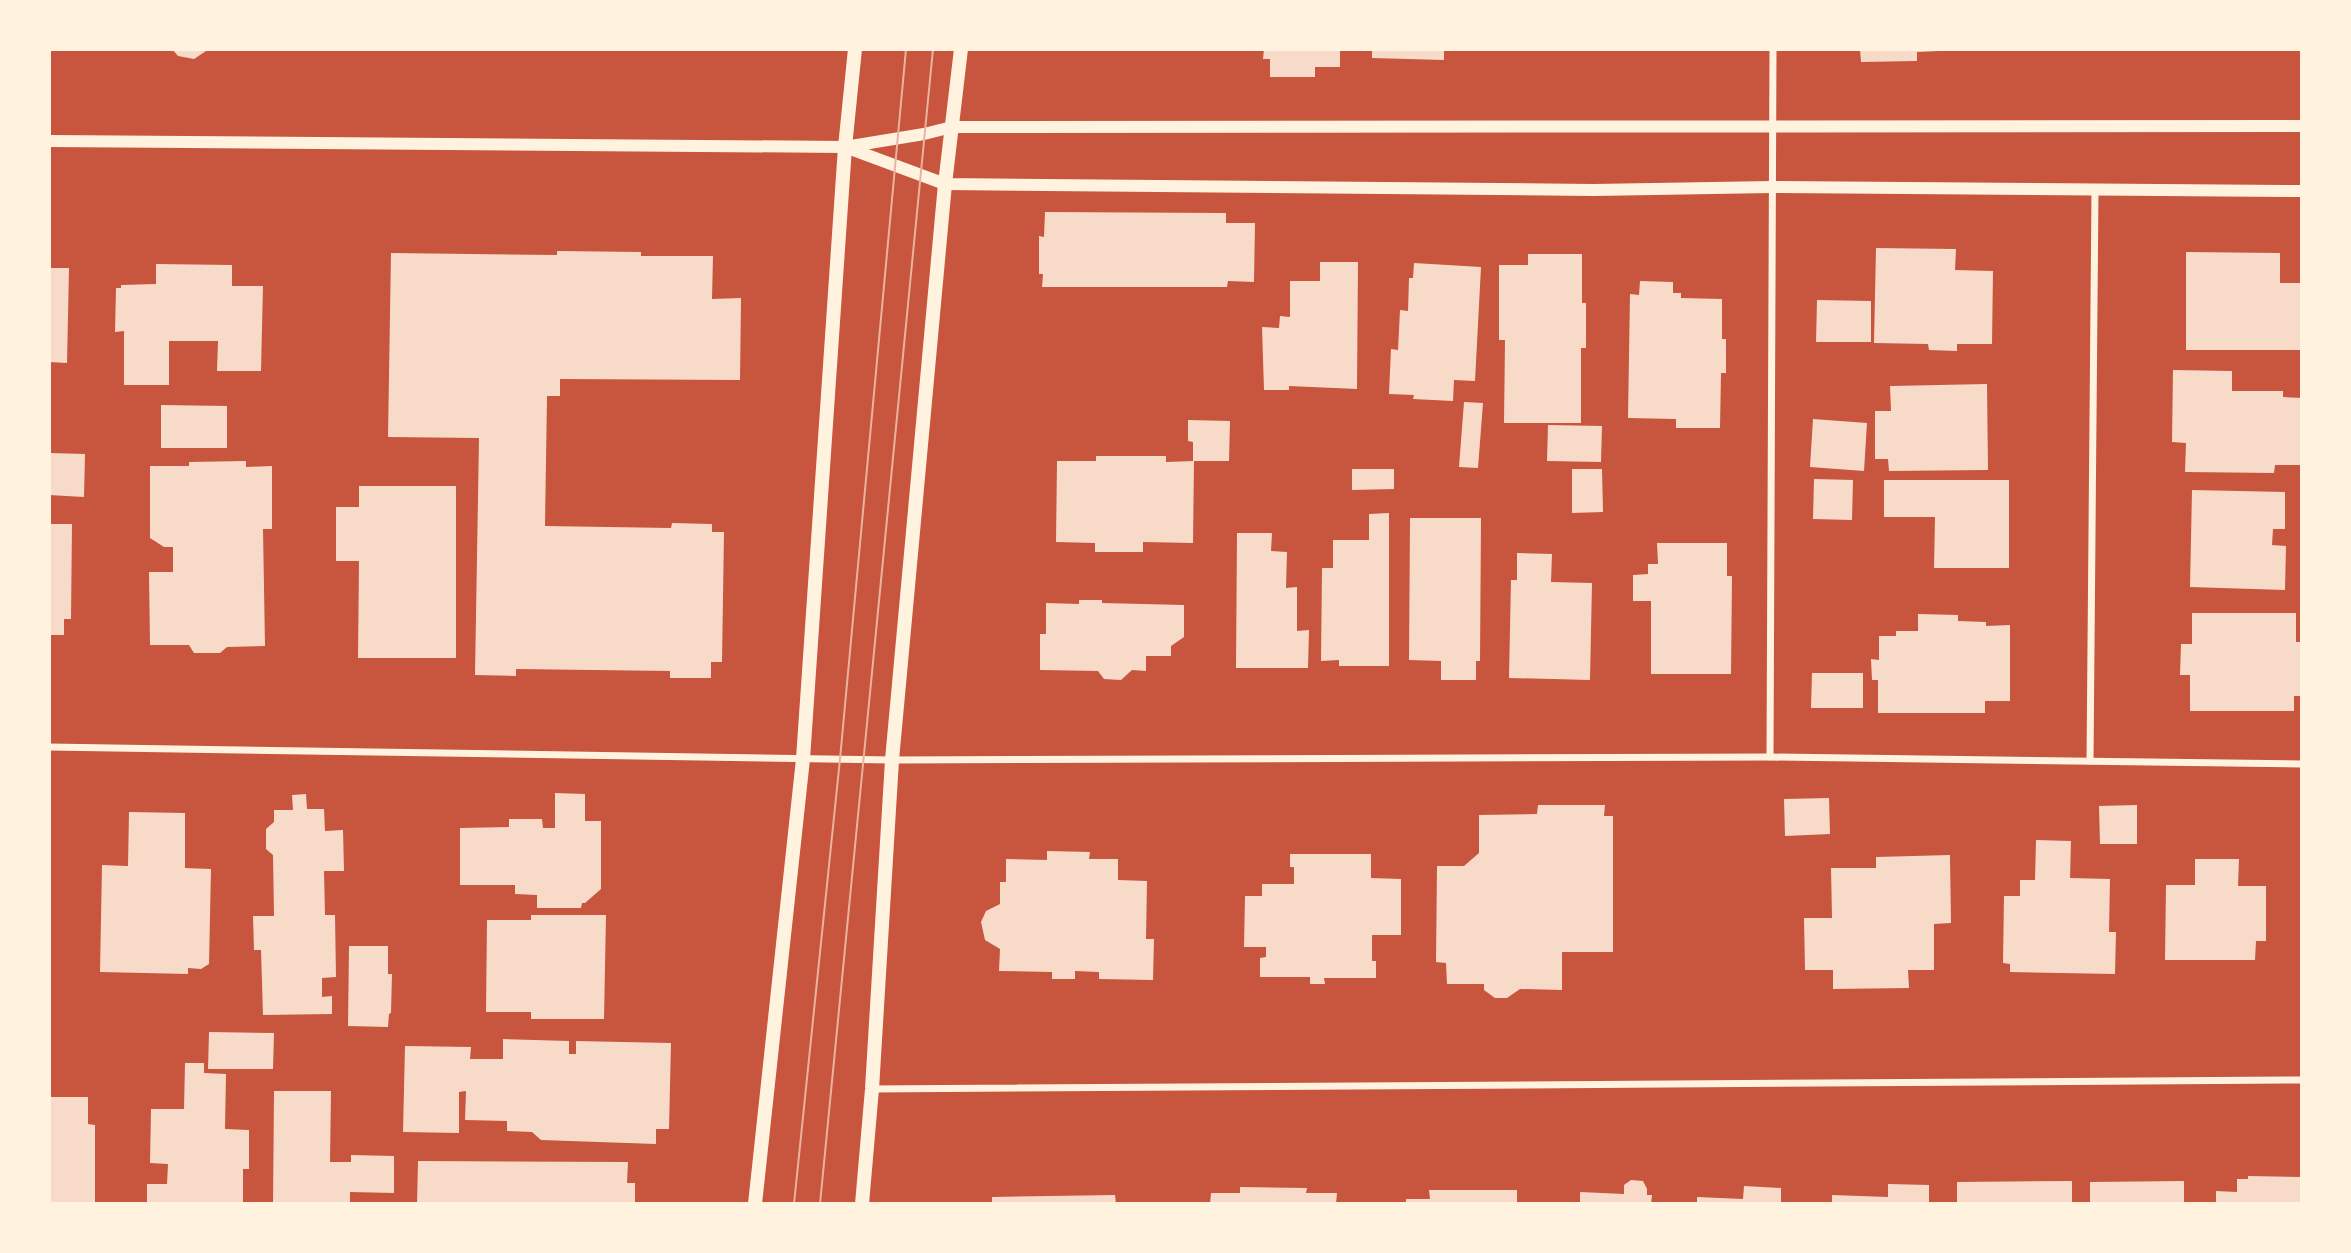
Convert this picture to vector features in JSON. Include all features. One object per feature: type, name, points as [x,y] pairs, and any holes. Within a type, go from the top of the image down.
[{"type":"main road","points":[[755,1204],[803,759],[845,147],[856,49]]},
{"type":"main road","points":[[862,1204],[872,1089],[892,760],[945,184],[961,49]]},
{"type":"street","points":[[1770,757],[1773,49]]},
{"type":"street","points":[[49,141],[845,147],[952,127],[2302,126]]},
{"type":"street","points":[[845,147],[945,184],[1581,190],[1772,187],[2302,191]]},
{"type":"street","points":[[2091,761],[2095,190]]},
{"type":"street","points":[[49,747],[892,760],[1770,757],[2302,764]]},
{"type":"street","points":[[872,1089],[2302,1080]]},
{"type":"building","points":[[172,49],[209,49],[194,59],[178,56]]},
{"type":"building","points":[[1264,49],[1340,49],[1340,67],[1315,67],[1315,77],[1270,77],[1270,59],[1263,59]]},
{"type":"building","points":[[1372,49],[1444,49],[1444,60],[1372,58]]},
{"type":"building","points":[[1860,49],[1939,51],[1917,52],[1917,61],[1861,62]]},
{"type":"building","points":[[1045,212],[1226,213],[1226,223],[1255,223],[1254,282],[1228,281],[1227,287],[1042,287],[1043,274],[1039,274],[1039,236],[1044,237]]},
{"type":"building","points":[[1876,248],[1956,249],[1955,270],[1993,271],[1992,344],[1957,344],[1957,351],[1929,350],[1928,344],[1874,343]]},
{"type":"building","points":[[557,251],[641,252],[641,256],[713,256],[712,299],[741,298],[740,380],[560,379],[560,396],[547,396],[545,526],[671,528],[672,523],[712,524],[712,532],[724,532],[722,662],[711,662],[711,678],[670,678],[670,671],[516,669],[516,676],[475,675],[479,438],[388,437],[391,253],[557,255]]},
{"type":"building","points":[[2186,252],[2280,253],[2280,283],[2302,283],[2302,350],[2186,350]]},
{"type":"building","points":[[1528,254],[1582,254],[1586,348],[1581,348],[1581,423],[1504,423],[1505,340],[1499,340],[1499,265],[1528,265]]},
{"type":"building","points":[[1320,262],[1358,262],[1357,389],[1289,386],[1289,390],[1264,390],[1262,327],[1279,328],[1280,316],[1290,317],[1290,281],[1320,281]]},
{"type":"building","points":[[1414,263],[1481,267],[1475,381],[1454,380],[1453,401],[1413,399],[1414,395],[1389,394],[1391,349],[1398,350],[1400,310],[1408,311],[1409,278],[1413,278]]},
{"type":"building","points":[[156,264],[232,265],[232,286],[263,286],[261,371],[217,371],[218,341],[169,341],[169,385],[124,385],[124,331],[115,332],[116,288],[121,288],[121,285],[156,284]]},
{"type":"building","points":[[49,268],[69,268],[67,363],[49,362]]},
{"type":"building","points":[[1640,281],[1673,282],[1673,293],[1681,293],[1681,298],[1722,299],[1722,339],[1726,339],[1726,373],[1721,373],[1720,428],[1676,428],[1676,419],[1628,418],[1630,294],[1639,295]]},
{"type":"building","points":[[1817,300],[1871,301],[1871,342],[1816,342]]},
{"type":"building","points":[[2173,370],[2232,371],[2232,391],[2283,391],[2283,397],[2302,398],[2302,465],[2275,465],[2274,473],[2185,472],[2186,443],[2172,442]]},
{"type":"building","points":[[1987,384],[1988,470],[1889,471],[1888,459],[1875,459],[1875,411],[1891,411],[1890,386]]},
{"type":"building","points":[[1464,402],[1483,403],[1478,468],[1459,467]]},
{"type":"building","points":[[161,405],[227,406],[227,448],[161,448]]},
{"type":"building","points":[[1813,419],[1867,423],[1864,471],[1810,467]]},
{"type":"building","points":[[1188,420],[1230,421],[1229,461],[1193,461],[1193,442],[1188,441]]},
{"type":"building","points":[[1548,425],[1602,426],[1601,462],[1547,461]]},
{"type":"building","points":[[49,453],[85,454],[84,497],[49,495]]},
{"type":"building","points":[[1096,456],[1166,456],[1166,462],[1194,461],[1193,543],[1143,542],[1143,552],[1095,552],[1095,543],[1056,542],[1057,461],[1096,461]]},
{"type":"building","points":[[246,461],[246,467],[272,466],[272,529],[263,529],[265,646],[227,647],[220,653],[194,653],[189,645],[150,645],[149,572],[173,572],[173,547],[164,547],[150,538],[150,466]]},
{"type":"building","points":[[1352,469],[1394,469],[1394,489],[1352,490]]},
{"type":"building","points":[[1572,469],[1602,469],[1603,512],[1572,513]]},
{"type":"building","points":[[1814,479],[1853,480],[1852,520],[1813,519]]},
{"type":"building","points":[[1884,480],[2009,480],[2009,568],[1934,568],[1935,517],[1884,517]]},
{"type":"building","points":[[359,486],[456,486],[456,658],[358,658],[359,561],[336,561],[336,507],[359,507]]},
{"type":"building","points":[[2192,490],[2285,492],[2285,529],[2273,529],[2272,545],[2286,546],[2285,590],[2190,587]]},
{"type":"building","points":[[1389,513],[1389,666],[1339,666],[1339,660],[1321,661],[1322,568],[1333,568],[1333,540],[1369,540],[1369,514]]},
{"type":"building","points":[[1410,518],[1481,518],[1480,661],[1476,661],[1476,680],[1441,680],[1441,661],[1409,660]]},
{"type":"building","points":[[49,524],[72,524],[71,619],[64,619],[64,635],[49,635]]},
{"type":"building","points":[[1237,533],[1272,533],[1271,551],[1287,552],[1286,588],[1297,587],[1297,631],[1309,630],[1308,668],[1236,668]]},
{"type":"building","points":[[1657,543],[1727,543],[1727,576],[1732,576],[1731,674],[1651,674],[1651,601],[1633,601],[1633,575],[1648,574],[1648,564],[1658,564]]},
{"type":"building","points":[[1517,553],[1552,554],[1551,582],[1592,583],[1590,680],[1509,678],[1511,580],[1517,580]]},
{"type":"building","points":[[1079,600],[1184,605],[1184,637],[1171,646],[1171,656],[1146,656],[1146,671],[1132,670],[1121,680],[1104,679],[1098,671],[1040,670],[1040,634],[1046,634],[1046,603],[1079,604]]},
{"type":"building","points":[[2192,613],[2296,613],[2296,642],[2302,642],[2302,696],[2294,696],[2294,711],[2190,711],[2190,675],[2180,675],[2181,644],[2192,644]]},
{"type":"building","points":[[1918,614],[1958,615],[1958,621],[1986,622],[1986,626],[2010,625],[2010,701],[1985,701],[1985,713],[1878,713],[1878,680],[1872,680],[1871,659],[1879,660],[1879,636],[1896,636],[1896,631],[1918,631]]},
{"type":"building","points":[[1812,673],[1863,673],[1863,708],[1811,708]]},
{"type":"building","points":[[555,793],[585,794],[585,821],[601,821],[601,889],[582,903],[581,908],[537,908],[537,895],[515,894],[515,885],[460,885],[460,828],[509,827],[509,819],[542,819],[543,828],[555,828]]},
{"type":"building","points":[[306,794],[307,809],[324,809],[325,831],[343,830],[344,871],[324,871],[325,915],[335,915],[336,977],[322,978],[322,997],[332,996],[332,1014],[263,1015],[261,950],[254,950],[253,916],[274,916],[273,855],[266,849],[266,829],[274,822],[274,810],[293,810],[292,795]]},
{"type":"building","points":[[1829,798],[1830,834],[1785,836],[1784,799]]},
{"type":"building","points":[[1538,805],[1605,805],[1604,816],[1613,816],[1613,952],[1562,952],[1562,990],[1520,989],[1507,998],[1495,998],[1484,990],[1484,984],[1447,984],[1446,963],[1436,962],[1437,866],[1464,866],[1479,853],[1479,815],[1537,814]]},
{"type":"building","points":[[2137,805],[2137,844],[2100,844],[2099,806]]},
{"type":"building","points":[[129,812],[185,813],[185,868],[211,869],[209,964],[201,969],[188,968],[188,974],[100,972],[102,865],[128,866]]},
{"type":"building","points":[[2036,840],[2071,841],[2070,878],[2110,879],[2109,932],[2116,932],[2115,974],[2010,972],[2010,964],[2003,963],[2004,896],[2020,896],[2020,880],[2035,880]]},
{"type":"building","points":[[1047,851],[1090,852],[1089,859],[1118,859],[1118,880],[1147,881],[1146,939],[1154,939],[1153,980],[1099,979],[1099,972],[1075,971],[1075,979],[1052,979],[1052,972],[999,971],[1000,949],[985,940],[981,922],[986,911],[1000,904],[1000,882],[1006,882],[1006,859],[1047,860]]},
{"type":"building","points":[[1290,854],[1371,854],[1371,878],[1401,879],[1401,935],[1372,935],[1372,961],[1376,961],[1376,978],[1324,978],[1325,984],[1310,984],[1310,977],[1260,977],[1260,958],[1266,957],[1266,947],[1244,947],[1245,896],[1262,896],[1262,884],[1294,884],[1294,867],[1290,867]]},
{"type":"building","points":[[1950,855],[1951,923],[1934,924],[1934,970],[1908,970],[1909,988],[1833,989],[1833,970],[1805,970],[1804,918],[1832,918],[1831,868],[1876,868],[1876,857]]},
{"type":"building","points":[[2195,859],[2239,859],[2238,886],[2266,886],[2266,941],[2256,941],[2255,960],[2165,960],[2166,885],[2195,885]]},
{"type":"building","points":[[531,915],[606,915],[604,1019],[531,1019],[531,1012],[486,1012],[487,920],[531,920]]},
{"type":"building","points":[[349,946],[388,946],[388,974],[392,974],[388,1027],[348,1026]]},
{"type":"building","points":[[209,1032],[274,1033],[273,1069],[208,1069]]},
{"type":"building","points":[[503,1039],[569,1041],[569,1054],[576,1054],[576,1041],[671,1043],[669,1129],[656,1129],[656,1144],[541,1140],[532,1132],[507,1131],[507,1121],[465,1120],[466,1091],[459,1092],[459,1133],[403,1132],[405,1046],[471,1047],[470,1059],[503,1059]]},
{"type":"building","points":[[185,1063],[204,1063],[204,1073],[226,1074],[225,1129],[249,1130],[249,1169],[243,1169],[243,1204],[147,1204],[147,1184],[167,1184],[168,1164],[150,1163],[151,1109],[184,1109]]},
{"type":"building","points":[[274,1091],[331,1091],[330,1162],[351,1162],[351,1155],[394,1156],[394,1193],[350,1192],[350,1204],[273,1204]]},
{"type":"building","points":[[49,1097],[88,1097],[88,1124],[95,1125],[95,1204],[49,1204]]},
{"type":"building","points":[[418,1161],[628,1162],[627,1183],[635,1183],[635,1204],[417,1204]]},
{"type":"building","points":[[2248,1176],[2302,1177],[2302,1204],[2216,1204],[2216,1191],[2237,1192],[2237,1179],[2248,1179]]},
{"type":"building","points":[[1631,1180],[1643,1181],[1647,1195],[1652,1195],[1651,1204],[1580,1204],[1580,1192],[1624,1194],[1624,1185]]},
{"type":"building","points":[[2072,1181],[2072,1204],[1957,1204],[1957,1182]]},
{"type":"building","points":[[2184,1181],[2184,1204],[2090,1204],[2090,1182]]},
{"type":"building","points":[[1888,1184],[1929,1185],[1929,1204],[1832,1204],[1832,1195],[1888,1197]]},
{"type":"building","points":[[1744,1186],[1781,1188],[1781,1204],[1697,1204],[1697,1197],[1743,1199]]},
{"type":"building","points":[[1240,1187],[1307,1188],[1306,1193],[1337,1193],[1336,1204],[1210,1204],[1211,1193],[1240,1193]]},
{"type":"building","points":[[1429,1190],[1517,1190],[1517,1204],[1406,1204],[1406,1199],[1430,1199]]},
{"type":"building","points":[[1115,1195],[1116,1204],[992,1204],[992,1197]]},
{"type":"tram line","points":[[794,1204],[840,759],[906,49]]},
{"type":"tram line","points":[[820,1204],[933,49]]}]
